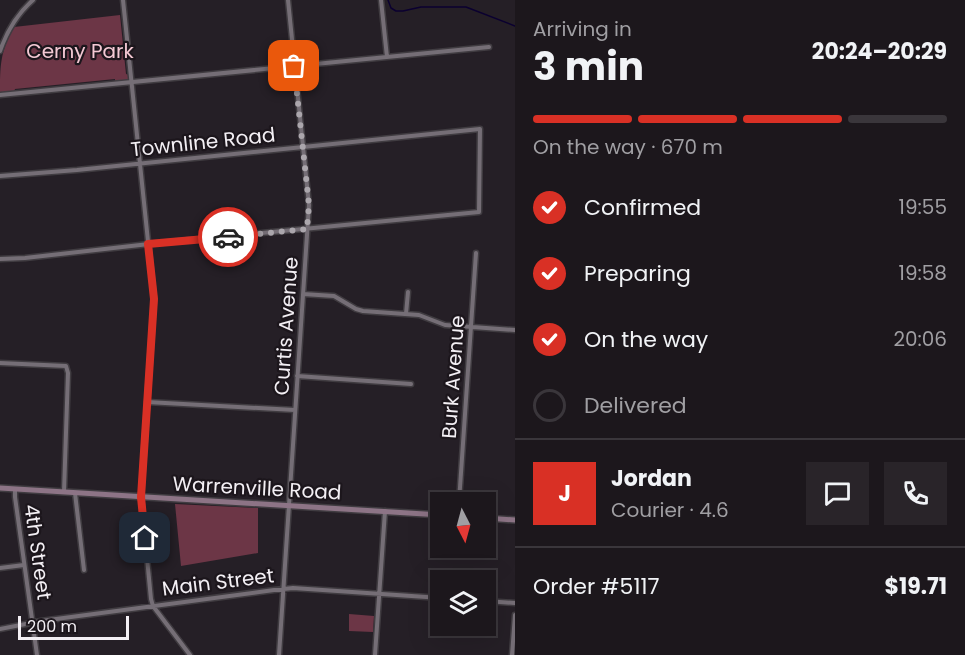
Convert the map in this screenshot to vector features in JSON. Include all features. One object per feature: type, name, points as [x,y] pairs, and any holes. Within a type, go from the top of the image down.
[{"type":"main road","name":"Warrenville Road","points":[[0,488],[430,514]]},
{"type":"main road","points":[[496,519],[515,520]]},
{"type":"street","points":[[0,51],[14,22],[33,0]]},
{"type":"street","points":[[123,0],[154,299],[141,497],[151,599],[153,606],[190,655]]},
{"type":"street","name":"Curtis Avenue","points":[[279,655],[309,205],[288,0]]},
{"type":"street","points":[[381,0],[387,57]]},
{"type":"street","points":[[0,96],[489,47]]},
{"type":"street","name":"Townline Road","points":[[0,176],[480,129],[479,212],[307,229]]},
{"type":"street","points":[[0,259],[307,229]]},
{"type":"street","name":"Burk Avenue","points":[[460,492],[476,254]]},
{"type":"street","points":[[406,314],[408,292]]},
{"type":"street","points":[[303,294],[334,296],[363,311],[423,316],[440,324],[515,330]]},
{"type":"street","points":[[0,363],[66,366],[68,372],[64,492]]},
{"type":"street","points":[[297,376],[411,384]]},
{"type":"street","points":[[147,402],[295,410]]},
{"type":"street","name":"4th Street","points":[[15,489],[37,655]]},
{"type":"street","points":[[75,493],[84,570]]},
{"type":"street","points":[[375,655],[385,511]]},
{"type":"street","points":[[0,568],[24,565]]},
{"type":"street","name":"Main Street","points":[[0,629],[293,588],[430,597]]},
{"type":"street","points":[[496,602],[515,603]]},
{"type":"street","points":[[512,655],[515,615]]},
{"type":"green space","name":"Cerny Park","points":[[120,15],[128,80],[115,82],[115,79],[15,89],[14,92],[0,94],[2,59],[14,27]]},
{"type":"green space","points":[[175,504],[258,508],[258,553],[181,566]]},
{"type":"green space","points":[[349,614],[374,616],[373,632],[349,631]]},
{"type":"waterway","points":[[388,0],[391,8],[396,11],[421,7],[466,7],[515,26]]},
{"type":"way so far","points":[[228,237],[307,229],[309,205],[294,66]]},
{"type":"route","points":[[145,538],[141,497],[154,299],[148,244],[228,237]]}]
